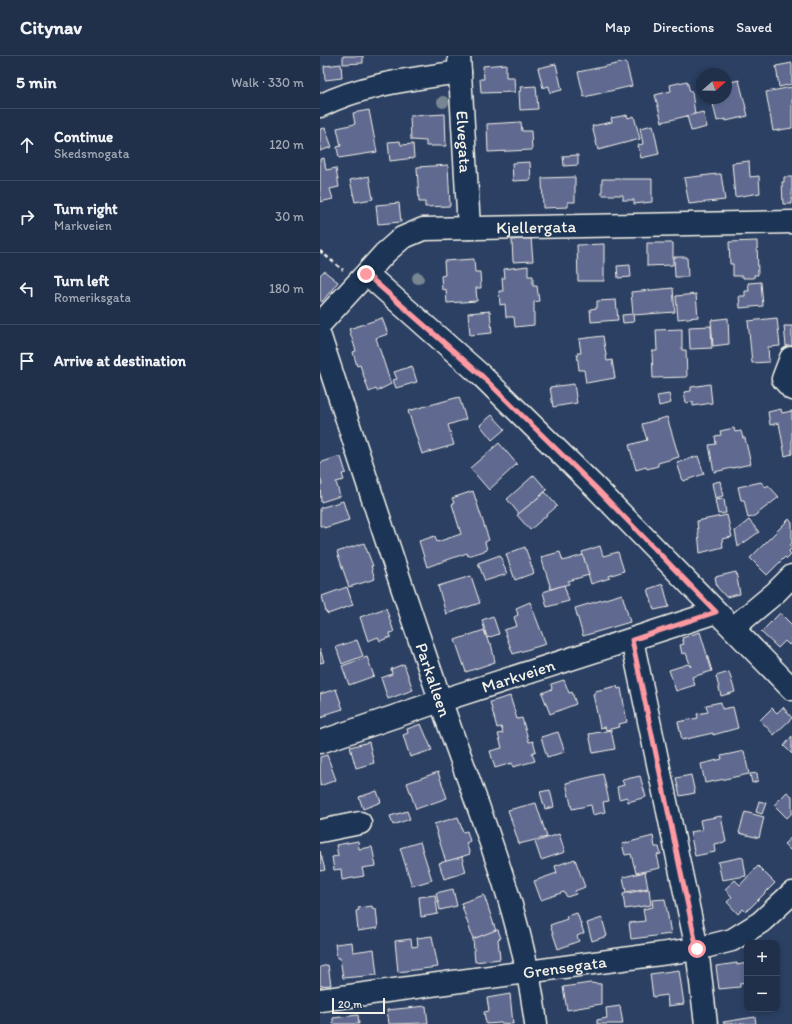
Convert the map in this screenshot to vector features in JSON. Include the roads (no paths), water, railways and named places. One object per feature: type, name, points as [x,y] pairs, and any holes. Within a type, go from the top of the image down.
[{"type":"street","points":[[320,106],[330,100],[383,84],[460,64]]},
{"type":"street","name":"Elvegata","points":[[460,64],[469,228]]},
{"type":"street","name":"Kjellergata","points":[[320,324],[385,252],[402,238],[423,229],[792,222]]},
{"type":"street","points":[[362,278],[489,383],[596,488],[792,689]]},
{"type":"street","name":"Parkalleen","points":[[320,337],[440,701],[499,867],[519,932],[528,971],[536,1024]]},
{"type":"street","points":[[791,358],[782,379],[792,389]]},
{"type":"street","points":[[733,628],[775,593],[792,576]]},
{"type":"street","name":"Markveien","points":[[320,742],[440,701],[716,612]]},
{"type":"street","points":[[632,640],[697,949],[706,1024]]},
{"type":"street","points":[[320,831],[360,822]]},
{"type":"street","name":"Grensegata","points":[[320,1000],[697,949],[732,940],[761,922],[792,893]]}]
